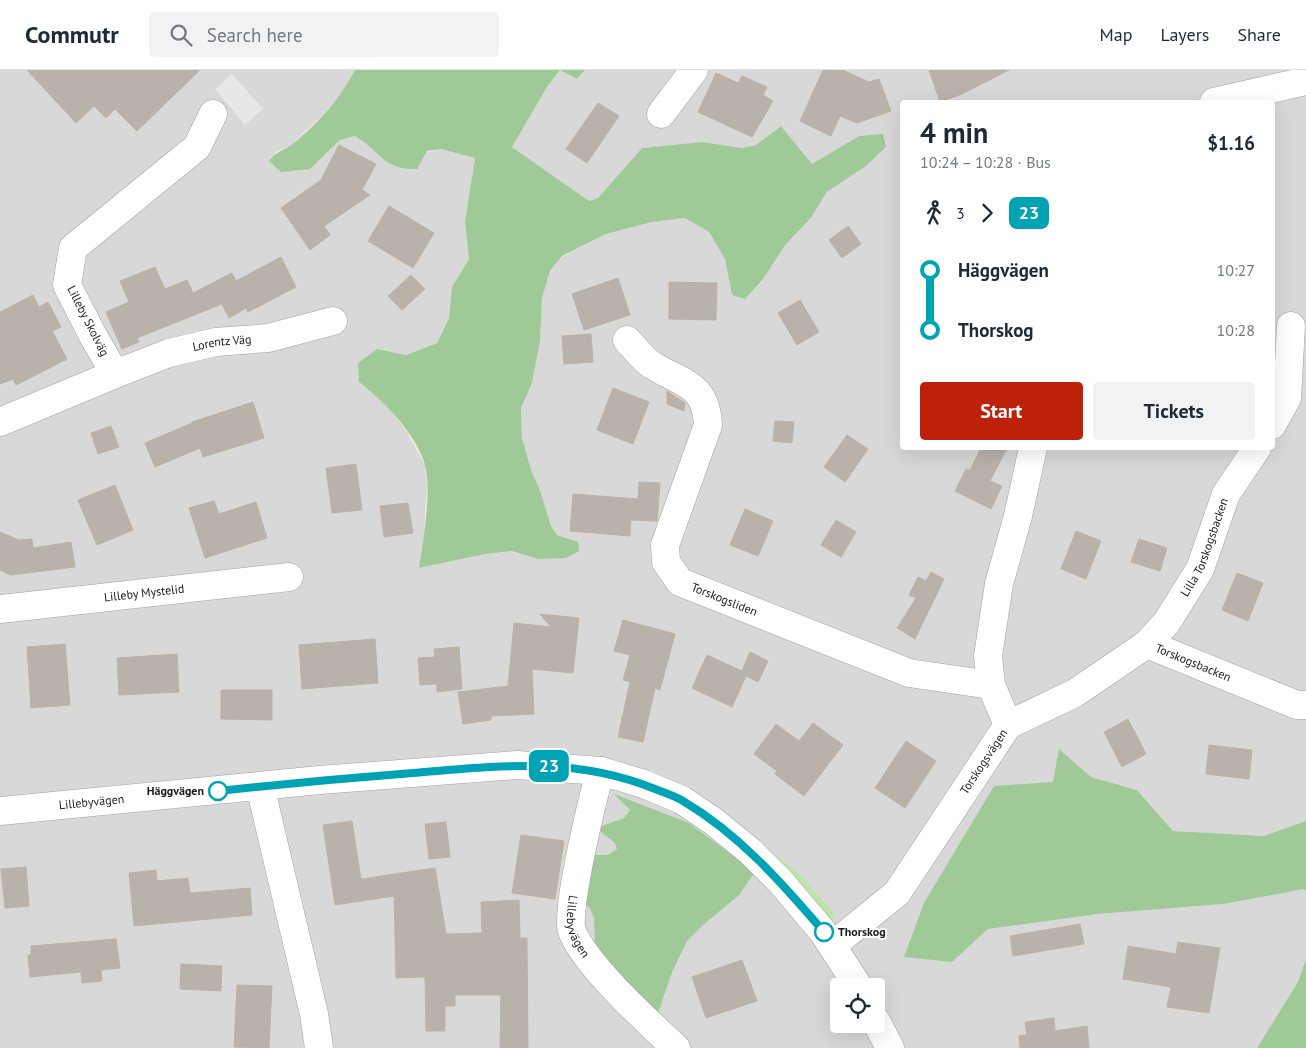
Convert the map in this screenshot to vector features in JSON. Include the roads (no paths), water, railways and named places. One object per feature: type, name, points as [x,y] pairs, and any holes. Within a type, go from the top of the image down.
[{"type":"street","points":[[661,114],[694,70]]},
{"type":"street","points":[[1223,100],[1306,81]]},
{"type":"street","name":"Lilleby Skolväg","points":[[116,374],[92,334],[67,285],[73,248],[197,147],[213,114]]},
{"type":"street","name":"Lorentz Väg","points":[[116,374],[169,353],[216,342],[268,338],[333,321]]},
{"type":"street","points":[[1275,420],[1287,398],[1291,326]]},
{"type":"street","name":"Torskogsliden","points":[[627,340],[650,364],[698,390],[704,400],[708,414],[708,425],[664,545],[666,562],[680,582],[909,673],[991,684]]},
{"type":"street","points":[[0,422],[116,374]]},
{"type":"street","name":"Torskogsvägen","points":[[833,945],[897,893],[1008,725],[991,684],[988,656],[999,584],[1018,516],[1033,450]]},
{"type":"street","name":"Lilla Torskogsbacken","points":[[1147,644],[1167,622],[1200,569],[1226,494],[1256,450]]},
{"type":"street","name":"Lilleby Mystelid","points":[[0,609],[289,577]]},
{"type":"street","name":"Torskogsbacken","points":[[1008,725],[1074,692],[1126,660],[1147,644],[1297,705],[1306,705]]},
{"type":"street","name":"Lillebyvägen","points":[[0,811],[320,780],[517,765],[602,771],[644,784],[682,800],[713,821],[751,852],[780,881],[833,945],[853,978]]},
{"type":"street","name":"Lillebyvägen","points":[[602,771],[594,791],[571,905],[572,930],[586,956],[641,1015],[676,1048]]},
{"type":"street","points":[[260,786],[314,1014],[319,1048]]},
{"type":"street","points":[[882,1033],[890,1048]]},
{"type":"place","name":"Häggvägen","points":[[218,791]]},
{"type":"place","name":"Thorskog","points":[[824,932]]}]
